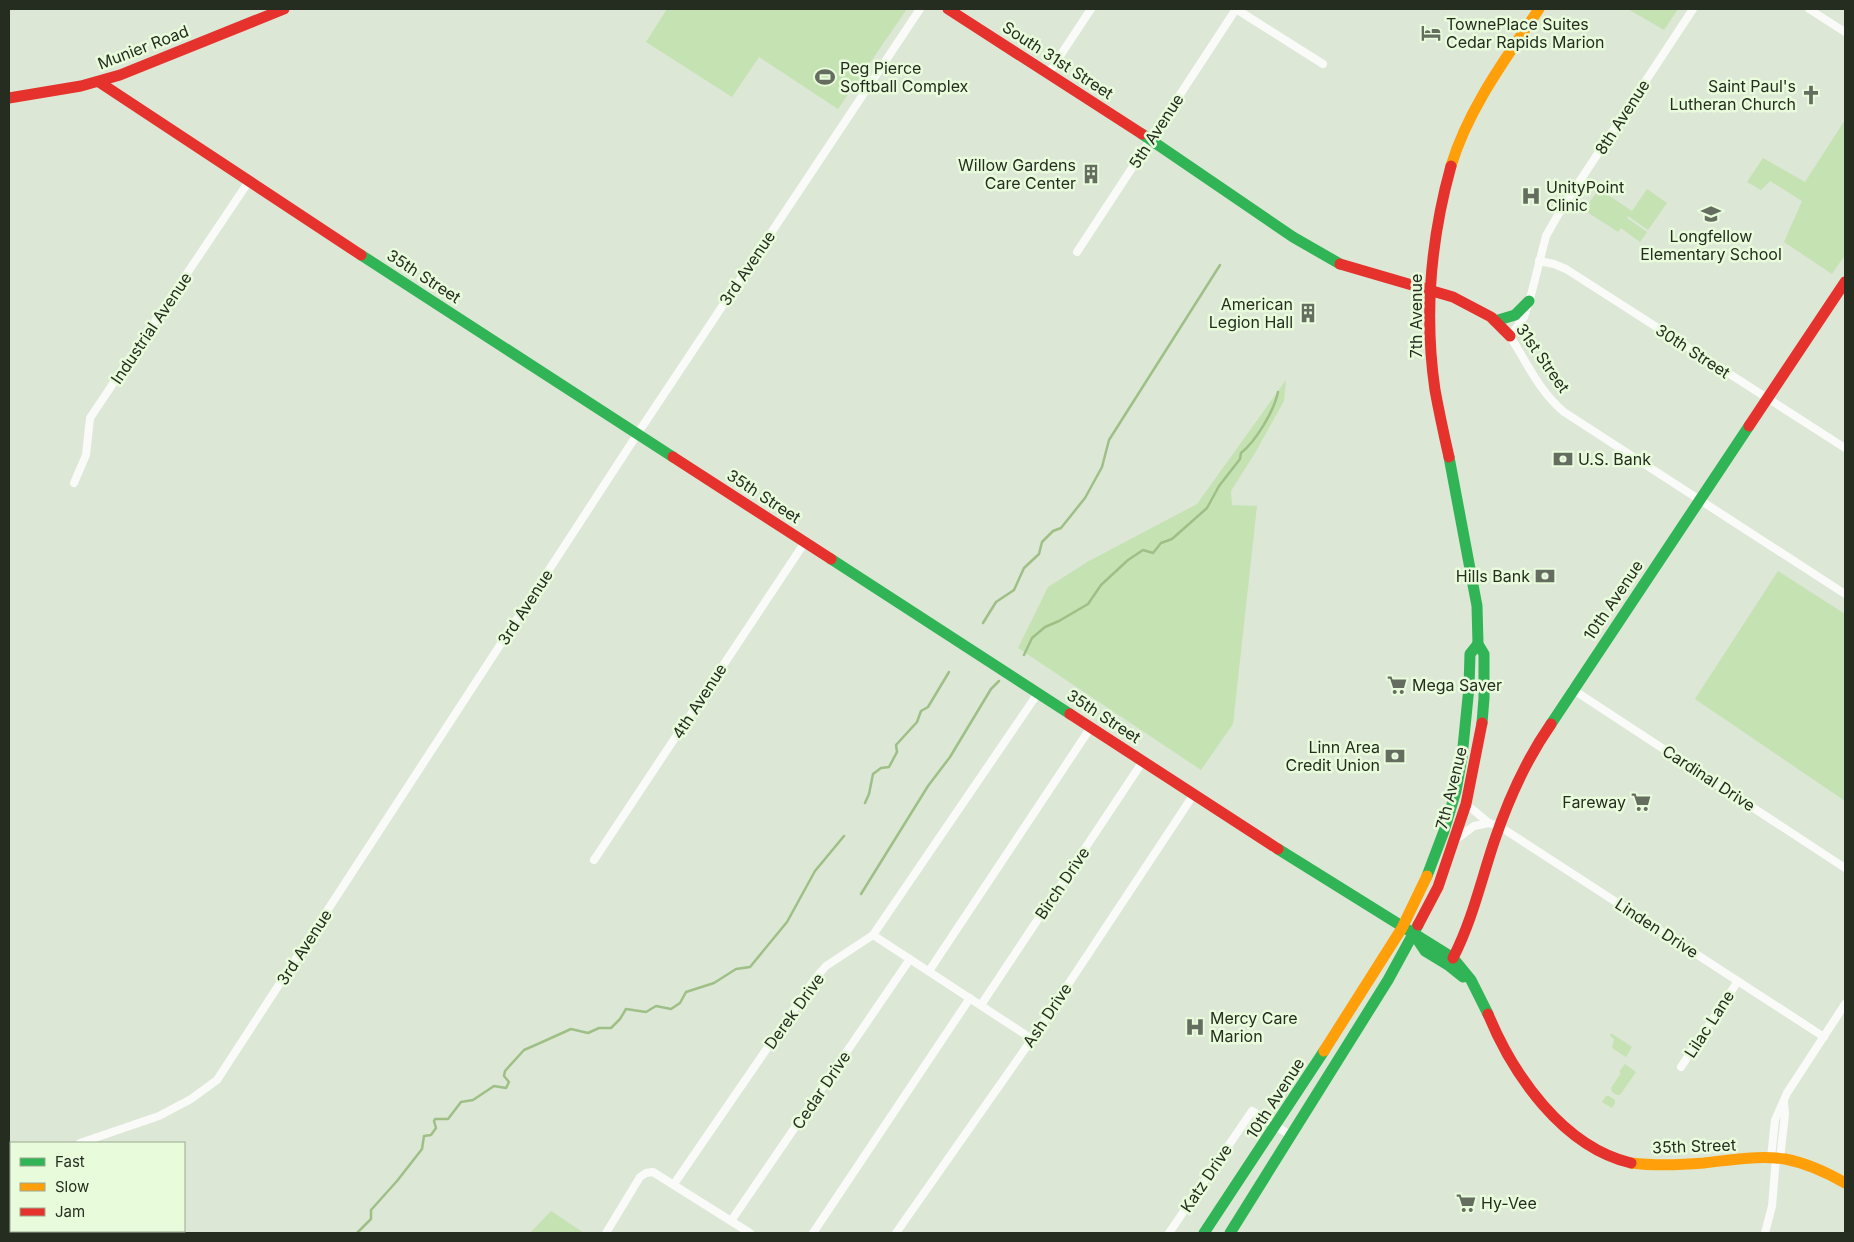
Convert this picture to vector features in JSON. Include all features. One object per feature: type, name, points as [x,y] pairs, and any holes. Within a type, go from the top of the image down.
[{"type":"street","name":"Munier Road","points":[[9,98],[81,86],[120,76],[284,9]]},
{"type":"street","name":"3rd Avenue","points":[[83,1142],[159,1116],[191,1099],[218,1080],[638,434],[920,9]]},
{"type":"street","points":[[1048,74],[1091,9]]},
{"type":"street","points":[[1236,9],[1323,64]]},
{"type":"street","name":"5th Avenue","points":[[1077,252],[1236,9]]},
{"type":"street","name":"7th Avenue","points":[[1414,934],[1438,887],[1466,804],[1481,731],[1484,698],[1484,654],[1478,644],[1476,606],[1469,558],[1435,389],[1430,336],[1432,259],[1438,219],[1454,158],[1481,98],[1539,9]]},
{"type":"street","name":"8th Avenue","points":[[1510,336],[1524,316],[1546,236],[1562,208],[1693,9]]},
{"type":"street","points":[[1809,9],[1845,32]]},
{"type":"street","name":"South 31st Street","points":[[953,10],[1150,139]]},
{"type":"street","name":"35th Street","points":[[98,82],[1194,794],[1402,928],[1453,958],[1467,972],[1478,989],[1503,1048],[1521,1078],[1545,1108],[1587,1144],[1606,1155],[1645,1164],[1679,1165],[1776,1158],[1804,1164],[1845,1183]]},
{"type":"street","name":"31st Street","points":[[1150,139],[1250,209],[1293,237],[1342,265],[1453,298],[1472,306],[1495,321],[1510,336],[1537,382],[1552,402],[1564,412],[1845,594]]},
{"type":"street","name":"Industrial Avenue","points":[[74,483],[86,455],[90,418],[249,181]]},
{"type":"street","name":"30th Street","points":[[1538,260],[1566,268],[1746,386],[1768,397],[1845,448]]},
{"type":"street","name":"10th Avenue","points":[[1453,958],[1464,940],[1473,915],[1494,824],[1538,744],[1572,689],[1698,500],[1844,288]]},
{"type":"street","points":[[1495,321],[1515,315],[1529,301]]},
{"type":"street","name":"4th Avenue","points":[[594,860],[805,542]]},
{"type":"street","name":"7th Avenue","points":[[1402,928],[1426,878],[1444,831],[1456,791],[1462,757],[1469,687],[1470,654],[1478,644]]},
{"type":"street","name":"Cardinal Drive","points":[[1572,689],[1845,868]]},
{"type":"street","name":"Derek Drive","points":[[674,1184],[814,980],[826,966],[873,935],[1038,693]]},
{"type":"street","points":[[929,972],[1091,727]]},
{"type":"street","name":"Birch Drive","points":[[981,1006],[1143,761]]},
{"type":"street","name":"Ash Drive","points":[[896,1233],[1032,1039],[1194,794]]},
{"type":"street","name":"Linden Drive","points":[[1466,804],[1824,1037]]},
{"type":"street","points":[[1454,841],[1474,826],[1494,824]]},
{"type":"street","name":"10th Avenue","points":[[1204,1233],[1276,1126],[1402,928]]},
{"type":"street","name":"35th Street","points":[[1414,934],[1425,951],[1448,965],[1478,989]]},
{"type":"street","name":"10th Avenue","points":[[1230,1233],[1388,980],[1414,934]]},
{"type":"street","points":[[873,935],[1032,1039]]},
{"type":"street","name":"Cedar Drive","points":[[731,1221],[910,959]]},
{"type":"street","name":"Lilac Lane","points":[[1681,1067],[1738,981]]},
{"type":"street","points":[[813,1233],[970,998]]},
{"type":"street","points":[[1764,1233],[1772,1206],[1776,1158],[1775,1120],[1787,1093],[1845,1004]]},
{"type":"street","name":"Katz Drive","points":[[1169,1233],[1252,1111],[1290,1136]]},
{"type":"street","points":[[606,1233],[640,1177],[646,1173],[653,1172],[750,1233]]},
{"type":"green space","name":"Peg Pierce Softball Complex","points":[[667,9],[907,9],[838,109],[759,57],[732,97],[646,42]]},
{"type":"green space","points":[[1628,9],[1678,9],[1664,30]]},
{"type":"green space","points":[[1845,120],[1845,255],[1832,274],[1784,242],[1802,201],[1770,181],[1761,190],[1747,182],[1763,158],[1805,182]]},
{"type":"green space","points":[[1599,189],[1632,211],[1647,189],[1667,203],[1648,230],[1628,216],[1627,218],[1647,232],[1640,242],[1621,228],[1618,232],[1584,210]]},
{"type":"green space","points":[[1286,380],[1284,401],[1231,491],[1232,505],[1257,506],[1233,724],[1201,770],[1018,648],[1048,587],[1089,561],[1197,504]]},
{"type":"green space","points":[[1778,571],[1845,614],[1845,801],[1695,699]]},
{"type":"green space","points":[[1611,1033],[1632,1047],[1626,1057],[1612,1048],[1614,1039],[1610,1036]]},
{"type":"green space","points":[[1625,1064],[1636,1072],[1620,1095],[1617,1095],[1612,1092],[1611,1088]]},
{"type":"green space","points":[[1606,1096],[1615,1100],[1612,1108],[1602,1102]]},
{"type":"green space","points":[[551,1211],[584,1233],[530,1233]]},
{"type":"waterway","points":[[983,623],[996,602],[1014,590],[1024,568],[1039,554],[1042,542],[1053,531],[1061,528],[1085,498],[1102,467],[1109,440],[1220,265]]},
{"type":"waterway","points":[[1024,655],[1032,638],[1045,627],[1088,604],[1101,585],[1128,560],[1143,550],[1153,553],[1161,543],[1172,539],[1207,508],[1219,486],[1240,459],[1241,453],[1253,441],[1264,425],[1273,408],[1278,392]]},
{"type":"waterway","points":[[865,803],[873,774],[881,768],[889,767],[897,752],[896,745],[917,722],[921,711],[928,707],[949,672]]},
{"type":"waterway","points":[[861,894],[928,786],[950,757],[991,689],[999,681]]},
{"type":"waterway","points":[[357,1233],[371,1219],[371,1210],[422,1149],[424,1136],[431,1135],[436,1128],[435,1119],[448,1119],[461,1102],[473,1100],[494,1086],[506,1088],[509,1082],[504,1076],[505,1071],[524,1050],[571,1029],[588,1033],[599,1028],[611,1028],[626,1009],[646,1012],[656,1006],[671,1009],[680,1003],[686,992],[714,983],[736,969],[750,967],[787,922],[815,871],[844,836]]},
{"type":"traffic: fast","points":[[1142,134],[1293,237],[1340,264]]},
{"type":"traffic: fast","points":[[361,255],[673,457]]},
{"type":"traffic: fast","points":[[1495,321],[1515,315],[1529,301]]},
{"type":"traffic: fast","points":[[1551,724],[1749,426]]},
{"type":"traffic: fast","points":[[1449,457],[1477,606],[1478,644],[1484,654],[1482,723]]},
{"type":"traffic: fast","points":[[831,559],[1070,714]]},
{"type":"traffic: fast","points":[[1427,876],[1444,831],[1456,791],[1462,757],[1469,687],[1470,654],[1478,644]]},
{"type":"traffic: fast","points":[[1278,849],[1453,958],[1471,980],[1488,1014]]},
{"type":"traffic: fast","points":[[1230,1233],[1388,980],[1418,925]]},
{"type":"traffic: fast","points":[[1415,936],[1425,951],[1463,977]]},
{"type":"traffic: fast","points":[[1204,1233],[1324,1051]]},
{"type":"traffic: slow","points":[[1451,166],[1467,124],[1478,104],[1501,65],[1539,9]]},
{"type":"traffic: slow","points":[[1324,1051],[1402,928],[1427,876]]},
{"type":"traffic: slow","points":[[1631,1163],[1677,1165],[1744,1158],[1775,1158],[1808,1165],[1845,1183]]},
{"type":"traffic: jam","points":[[9,98],[81,86],[120,75],[284,9]]},
{"type":"traffic: jam","points":[[948,9],[1142,134]]},
{"type":"traffic: jam","points":[[99,82],[361,255]]},
{"type":"traffic: jam","points":[[1449,457],[1435,390],[1430,333],[1430,305],[1434,249],[1451,166]]},
{"type":"traffic: jam","points":[[1340,264],[1453,297],[1491,317],[1510,336]]},
{"type":"traffic: jam","points":[[1749,426],[1845,282]]},
{"type":"traffic: jam","points":[[673,457],[831,559]]},
{"type":"traffic: jam","points":[[1070,714],[1278,849]]},
{"type":"traffic: jam","points":[[1418,925],[1438,887],[1466,804],[1482,723]]},
{"type":"traffic: jam","points":[[1453,958],[1471,915],[1505,811],[1526,766],[1551,724]]},
{"type":"traffic: jam","points":[[1488,1014],[1511,1061],[1526,1084],[1562,1125],[1583,1142],[1606,1155],[1631,1163]]},
{"type":"place","name":"TownePlace Suites Cedar Rapids Marion","points":[[1431,33]]},
{"type":"place","name":"Peg Pierce Softball Complex","points":[[825,77]]},
{"type":"place","name":"Saint Paul's Lutheran Church","points":[[1811,95]]},
{"type":"place","name":"Willow Gardens Care Center","points":[[1091,174]]},
{"type":"place","name":"UnityPoint Clinic","points":[[1531,196]]},
{"type":"place","name":"Longfellow Elementary School","points":[[1711,214]]},
{"type":"place","name":"American Legion Hall","points":[[1308,313]]},
{"type":"place","name":"U.S. Bank","points":[[1563,459]]},
{"type":"place","name":"Hills Bank","points":[[1545,576]]},
{"type":"place","name":"Mega Saver","points":[[1397,685]]},
{"type":"place","name":"Linn Area Credit Union","points":[[1395,756]]},
{"type":"place","name":"Fareway","points":[[1641,802]]},
{"type":"place","name":"Mercy Care Marion","points":[[1195,1027]]},
{"type":"place","name":"Hy-Vee","points":[[1466,1203]]}]
